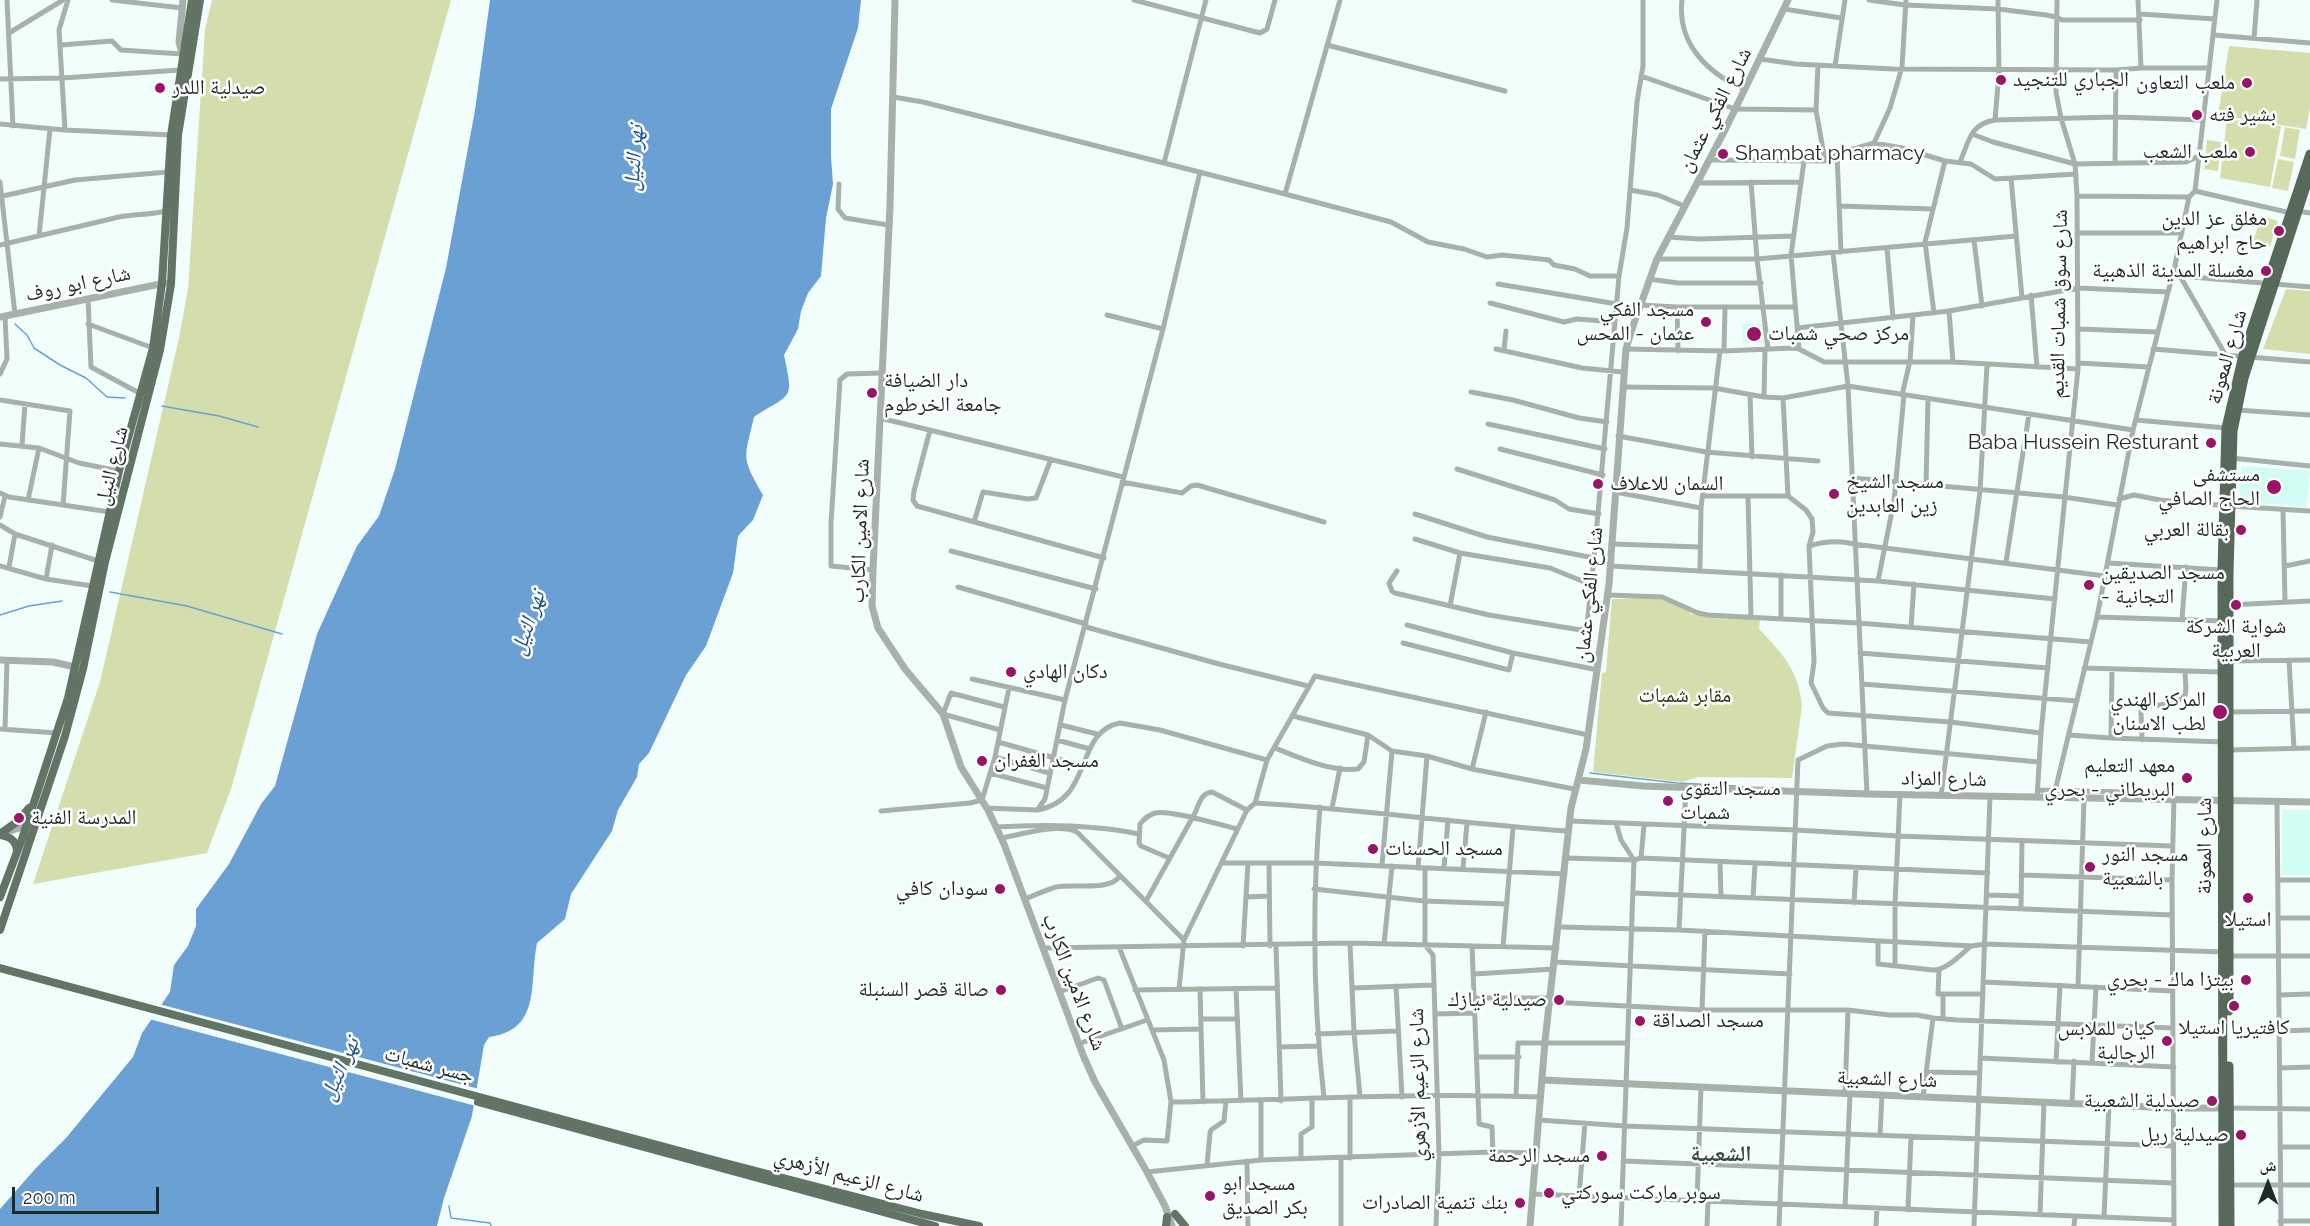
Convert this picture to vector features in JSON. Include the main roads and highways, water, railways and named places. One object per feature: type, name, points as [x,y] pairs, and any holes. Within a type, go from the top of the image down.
[{"type":"highway","name":"شارع المعونة","points":[[2226,746],[2229,712],[2229,604],[2226,428],[2310,154]]},
{"type":"highway","name":"شارع المعونة","points":[[2294,212],[2310,174]]},
{"type":"highway","name":"شارع المعونة","points":[[2223,1226],[2226,1108],[2226,746],[2222,672],[2222,570],[2230,458],[2236,410],[2247,355]]},
{"type":"highway","name":"شارع المعونة","points":[[2226,1108],[2230,1226]]},
{"type":"main road","name":"شارع النيل","points":[[0,897],[17,853],[32,825],[33,803],[57,733],[75,667],[119,471],[153,348],[167,284],[166,211],[171,135],[192,0]]},
{"type":"main road","name":"شارع النيل","points":[[0,930],[32,825],[65,736],[105,562],[160,350],[178,135],[200,0]]},
{"type":"main road","points":[[0,834],[18,821],[33,803]]},
{"type":"main road","points":[[0,834],[11,838],[15,843],[17,853]]},
{"type":"main road","name":"جسر شمبات","points":[[0,968],[709,1162]]},
{"type":"main road","name":"جسر شمبات","points":[[0,974],[709,1162]]},
{"type":"main road","name":"شارع الزعيم الأزهري","points":[[709,1162],[935,1226]]},
{"type":"main road","name":"شارع الزعيم الأزهري","points":[[709,1162],[979,1226]]},
{"type":"main road","points":[[1170,1219],[1183,1226]]},
{"type":"water","name":"نهر النيل","points":[[490,0],[861,0],[858,28],[831,109],[833,184],[826,218],[821,276],[808,293],[801,311],[798,329],[784,355],[789,381],[787,394],[783,399],[754,417],[746,458],[763,495],[753,520],[738,536],[733,573],[706,646],[686,675],[649,753],[639,764],[637,777],[618,810],[612,831],[571,894],[565,919],[537,943],[530,1002],[525,1015],[518,1025],[506,1033],[489,1037],[484,1045],[472,1116],[444,1198],[437,1226],[0,1226],[0,1209],[66,1138],[133,1057],[142,1033],[170,992],[174,965],[188,946],[196,926],[196,909],[229,864],[261,804],[275,786],[317,634],[357,546],[379,516],[395,469],[446,268],[475,110]]},
{"type":"waterway","points":[[15,324],[27,335],[34,348],[86,378],[107,397],[125,398]]},
{"type":"waterway","points":[[162,406],[219,416],[258,427]]},
{"type":"waterway","points":[[110,592],[187,606],[282,634]]},
{"type":"waterway","points":[[0,615],[29,606],[62,601]]},
{"type":"waterway","points":[[1590,773],[1677,783],[1735,786]]},
{"type":"waterway","points":[[449,1206],[451,1218],[490,1223],[491,1226]]},
{"type":"place","name":"الجباري للتنجيد","points":[[2001,80]]},
{"type":"place","name":"ملعب التعاون","points":[[2247,83]]},
{"type":"place","name":"صيدلية اللدر","points":[[160,88]]},
{"type":"place","name":"بشير فته","points":[[2197,115]]},
{"type":"place","name":"ملعب الشعب","points":[[2250,152]]},
{"type":"place","name":"Shambat pharmacy","points":[[1723,154]]},
{"type":"place","name":"مغلق عز الدين حاج ابراهيم","points":[[2279,231]]},
{"type":"place","name":"مغسلة المدينة الذهبية","points":[[2266,271]]},
{"type":"place","name":"مسجد الفكي عثمان - المحس","points":[[1706,322]]},
{"type":"place","name":"مركز صحي شمبات","points":[[1754,334]]},
{"type":"place","name":"دار الضيافة جامعة الخرطوم","points":[[872,393]]},
{"type":"place","name":"Baba Hussein Resturant","points":[[2211,443]]},
{"type":"place","name":"السمان للاعلاف","points":[[1598,484]]},
{"type":"place","name":"مستشفى الحاج الصافي","points":[[2274,487]]},
{"type":"place","name":"مسجد الشيخ زين العابدين","points":[[1834,494]]},
{"type":"place","name":"بقالة العربي","points":[[2241,530]]},
{"type":"place","name":"مسجد الصديقين - التجانية","points":[[2089,585]]},
{"type":"place","name":"شواية الشركة العربية","points":[[2236,605]]},
{"type":"place","name":"دكان الهادي","points":[[1011,672]]},
{"type":"place","name":"المركز الهندي لطب الاسنان","points":[[2220,712]]},
{"type":"place","name":"مسجد الغفران","points":[[982,761]]},
{"type":"place","name":"معهد التعليم البريطاني - بحري","points":[[2187,778]]},
{"type":"place","name":"مسجد التقوى شمبات","points":[[1668,801]]},
{"type":"place","name":"المدرسة الفنية","points":[[19,818]]},
{"type":"place","name":"مسجد الحسنات","points":[[1373,849]]},
{"type":"place","name":"مسجد النور بالشعبية","points":[[2090,867]]},
{"type":"place","name":"سودان كافي","points":[[1000,889]]},
{"type":"place","name":"استيلا","points":[[2248,898]]},
{"type":"place","name":"بيتزا ماك - بحري","points":[[2246,980]]},
{"type":"place","name":"صالة قصر السنبلة","points":[[1001,990]]},
{"type":"place","name":"صيدلية نيازك","points":[[1559,1000]]},
{"type":"place","name":"كافتيريا استيلا","points":[[2234,1006]]},
{"type":"place","name":"مسجد الصداقة","points":[[1640,1021]]},
{"type":"place","name":"كيان للملابس الرجالية","points":[[2167,1041]]},
{"type":"place","name":"صيدلية الشعبية","points":[[2212,1101]]},
{"type":"place","name":"صيدلية ريل","points":[[2241,1135]]},
{"type":"place","name":"مسجد الرحمة","points":[[1602,1156]]},
{"type":"place","name":"سوبر ماركت سوركتي","points":[[1549,1193]]},
{"type":"place","name":"مسجد ابو بكر الصديق","points":[[1210,1196]]},
{"type":"place","name":"بنك تنمية الصادرات","points":[[1520,1203]]},
{"type":"district","name":"الشعبية","points":[[1721,1154]]},
{"type":"park label","name":"مقابر شمبات","points":[[1685,696]]}]
